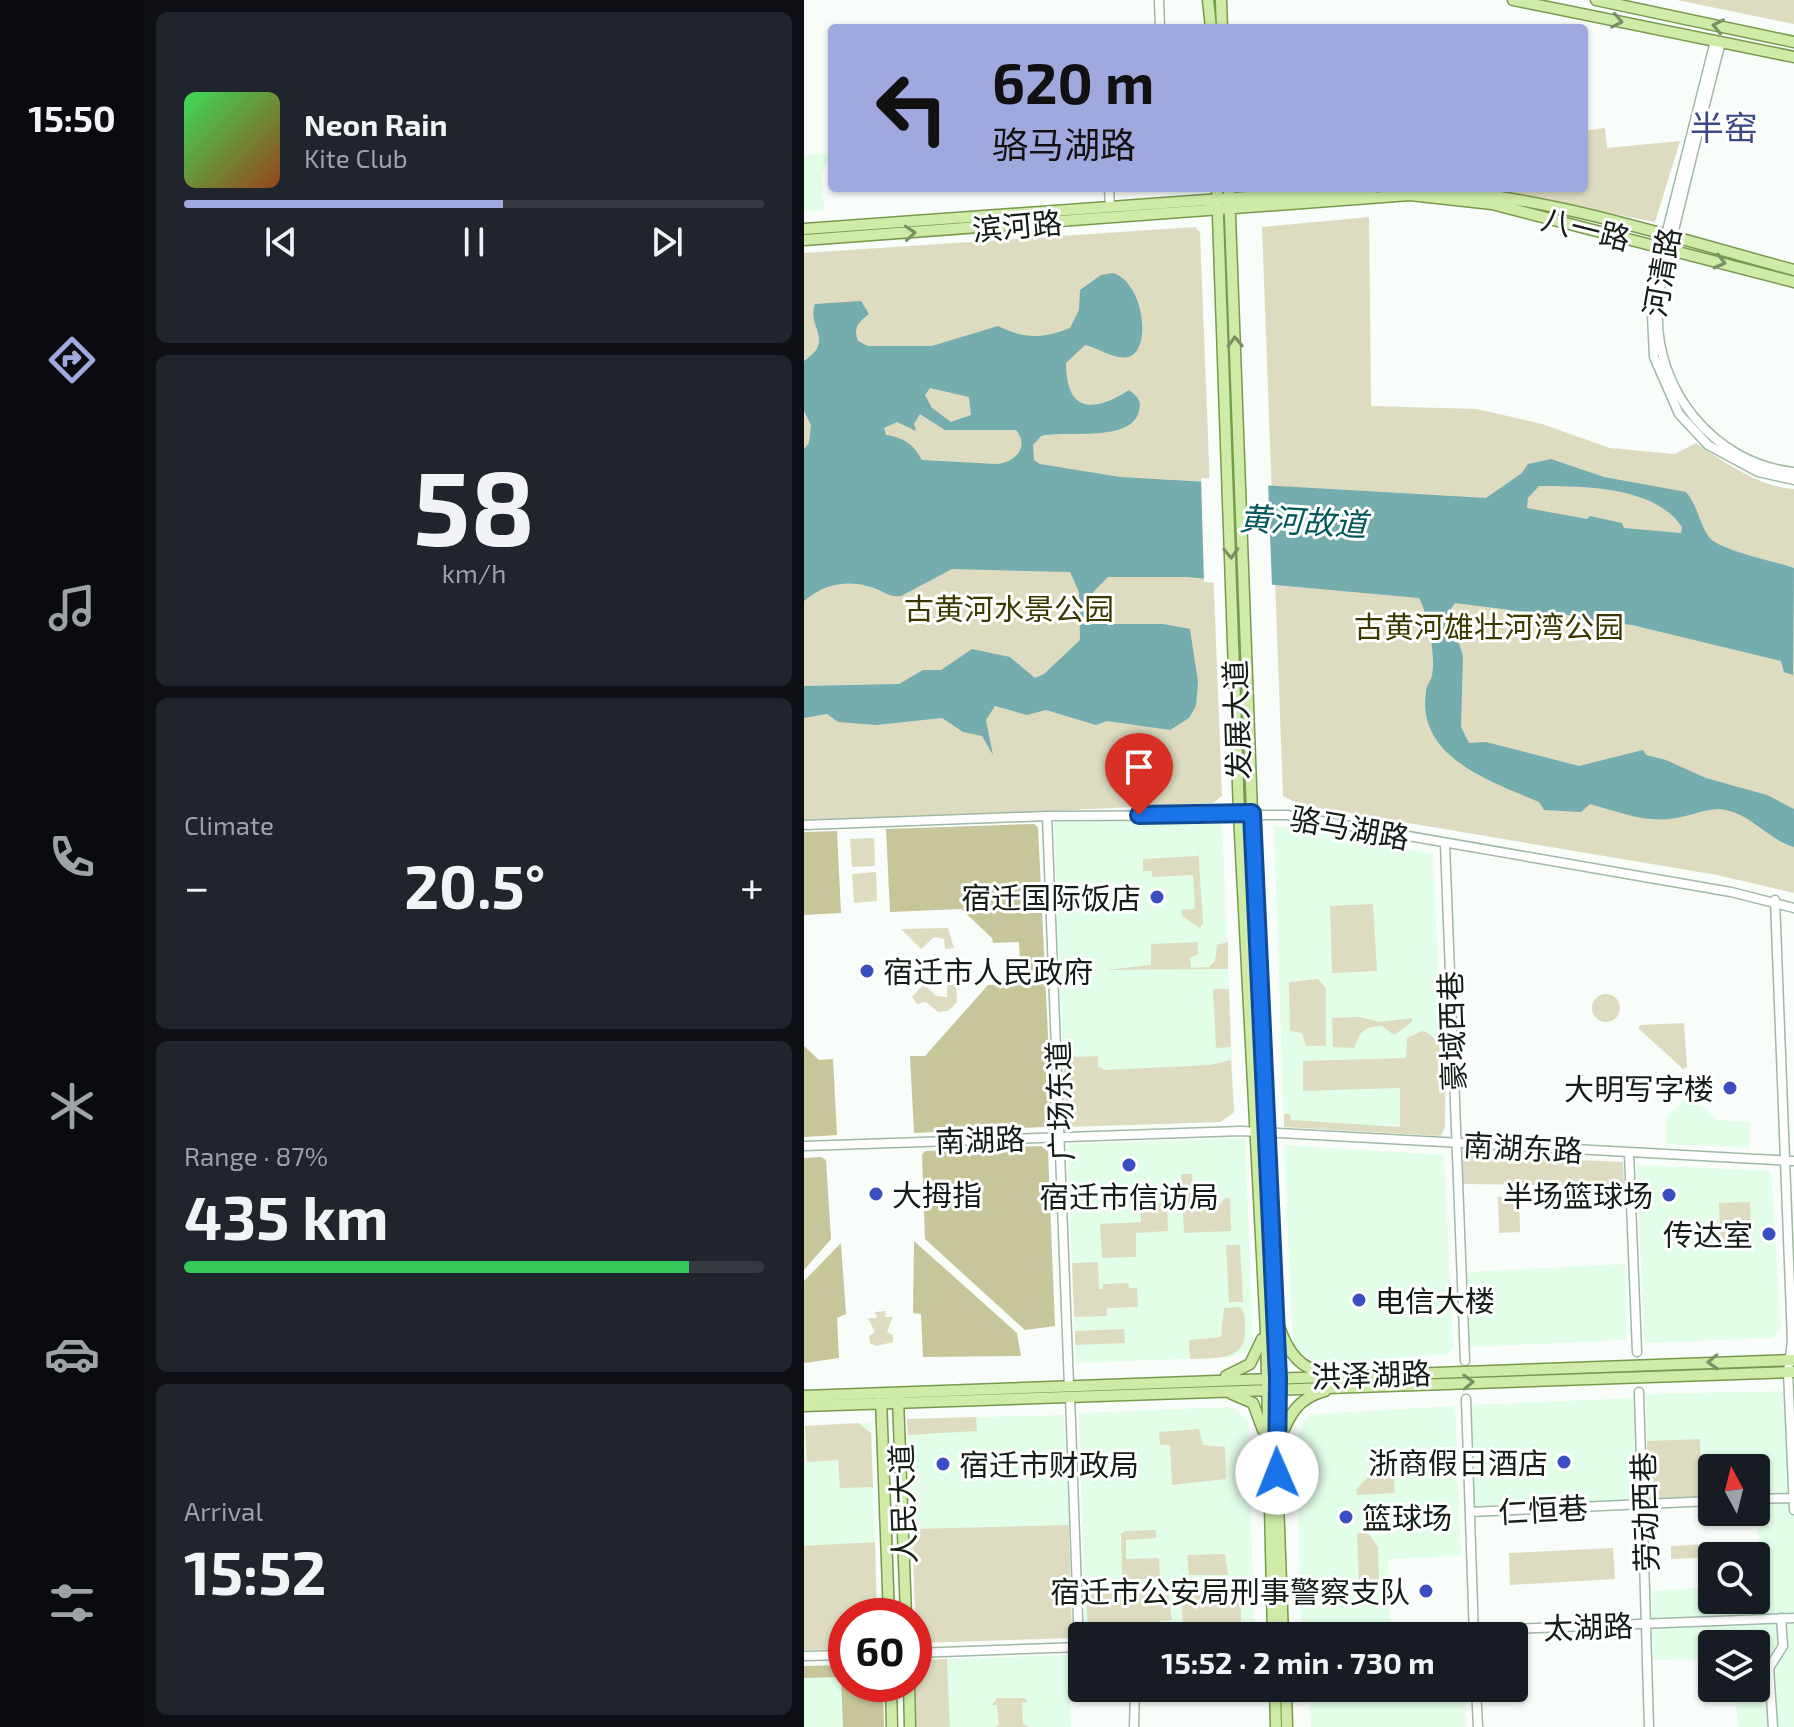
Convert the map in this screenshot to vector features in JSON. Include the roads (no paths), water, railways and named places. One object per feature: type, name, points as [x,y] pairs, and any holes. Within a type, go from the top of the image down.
[{"type":"main road","points":[[1209,0],[1211,24]]},
{"type":"main road","points":[[1221,0],[1222,24]]},
{"type":"main road","points":[[1513,0],[1794,57]]},
{"type":"main road","points":[[1596,0],[1794,42]]},
{"type":"main road","name":"八一路","points":[[1230,198],[1316,192]]},
{"type":"main road","name":"八一路","points":[[1469,192],[1521,201],[1794,282]]},
{"type":"main road","name":"八一路","points":[[1218,198],[1430,196],[1492,204],[1794,270]]},
{"type":"main road","name":"滨河路","points":[[804,229],[1218,198]]},
{"type":"main road","name":"滨河路","points":[[804,240],[1218,198]]},
{"type":"main road","name":"发展大道","points":[[1218,198],[1245,600],[1266,1131],[1272,1384],[1273,1622]]},
{"type":"main road","name":"发展大道","points":[[1230,198],[1233,602],[1239,814],[1253,1131],[1269,1309]]},
{"type":"main road","points":[[1269,1309],[1289,1351],[1303,1365],[1319,1372],[1357,1380]]},
{"type":"main road","points":[[1206,1386],[1232,1375],[1255,1358],[1269,1309]]},
{"type":"main road","name":"洪泽湖路","points":[[804,1406],[898,1398],[1792,1360]]},
{"type":"main road","name":"洪泽湖路","points":[[1357,1380],[1791,1372]]},
{"type":"main road","points":[[1272,1446],[1289,1413],[1305,1398],[1357,1380]]},
{"type":"main road","points":[[1206,1386],[1240,1395],[1253,1403],[1272,1446]]},
{"type":"main road","name":"洪泽湖路","points":[[804,1396],[881,1399]]},
{"type":"main road","name":"人民大道","points":[[898,1398],[905,1598]]},
{"type":"main road","name":"人民大道","points":[[881,1399],[888,1598]]},
{"type":"main road","name":"发展大道","points":[[1272,1446],[1282,1622]]},
{"type":"main road","points":[[891,1702],[892,1727]]},
{"type":"main road","points":[[909,1702],[910,1727]]},
{"type":"main road","points":[[1275,1702],[1276,1727]]},
{"type":"main road","points":[[1286,1702],[1287,1727]]},
{"type":"street","points":[[1159,0],[1160,24]]},
{"type":"street","name":"河清路","points":[[1718,41],[1651,294],[1651,340],[1658,371],[1679,414],[1708,445],[1758,472],[1794,480]]},
{"type":"street","points":[[1109,192],[1110,207]]},
{"type":"street","name":"河清路","points":[[1667,242],[1658,323],[1671,381],[1691,414],[1710,436],[1761,464],[1794,472]]},
{"type":"street","name":"骆马湖路","points":[[804,825],[1047,816],[1287,815],[1775,900],[1794,908]]},
{"type":"street","name":"广场东道","points":[[1047,816],[1080,1622]]},
{"type":"street","name":"豪域西巷","points":[[1445,844],[1465,1361]]},
{"type":"street","points":[[1775,900],[1789,1160],[1794,1510]]},
{"type":"street","name":"南湖东路","points":[[1253,1131],[1789,1160]]},
{"type":"street","name":"南湖路","points":[[804,1146],[1060,1135],[1253,1131]]},
{"type":"street","points":[[1629,1153],[1637,1352]]},
{"type":"street","name":"劳动西巷","points":[[1639,1392],[1649,1727]]},
{"type":"street","points":[[1466,1399],[1474,1622]]},
{"type":"street","points":[[1770,1499],[1793,1498]]},
{"type":"street","name":"仁恒巷","points":[[1470,1512],[1698,1502]]},
{"type":"street","points":[[1773,1727],[1769,1674],[1772,1659],[1783,1646],[1781,1618]]},
{"type":"street","name":"太湖路","points":[[1528,1630],[1794,1618]]},
{"type":"street","points":[[932,1652],[1068,1647]]},
{"type":"street","points":[[804,1656],[828,1655]]},
{"type":"street","points":[[1134,1727],[1136,1702]]},
{"type":"street","points":[[1477,1702],[1478,1727]]},
{"type":"water","name":"黄河故道","points":[[1113,273],[1124,279],[1132,290],[1142,317],[1140,343],[1136,352],[1128,357],[1085,345],[1066,363],[1067,379],[1071,392],[1084,404],[1104,403],[1129,390],[1138,399],[1139,411],[1134,421],[1124,428],[1041,436],[1033,445],[1034,460],[1040,464],[1120,477],[1486,498],[1522,473],[1528,464],[1551,459],[1604,477],[1686,492],[1706,532],[1715,542],[1794,568],[1793,675],[1784,672],[1781,661],[1632,625],[1580,619],[1552,610],[1535,621],[1533,613],[1455,603],[1449,612],[1463,656],[1461,727],[1469,743],[1486,742],[1579,766],[1643,750],[1646,755],[1666,760],[1706,778],[1767,795],[1794,809],[1794,847],[1729,811],[1706,810],[1659,820],[1590,804],[1581,812],[1544,810],[1539,802],[1480,776],[1445,751],[1433,734],[1426,715],[1426,690],[1432,675],[1433,657],[1428,624],[1419,598],[1187,577],[1108,577],[1093,592],[1094,602],[1112,624],[1163,624],[1190,629],[1198,682],[1196,706],[1189,718],[1170,730],[1107,721],[1096,725],[1046,710],[1027,715],[995,706],[986,720],[993,755],[982,736],[963,732],[942,718],[876,725],[838,722],[827,714],[804,718],[804,686],[899,684],[923,670],[941,670],[972,649],[1010,657],[1035,678],[1044,674],[1080,640],[1079,592],[1070,572],[952,569],[901,596],[861,585],[843,584],[827,587],[804,601],[804,449],[809,443],[811,425],[804,411],[804,361],[818,346],[813,312],[815,304],[861,301],[869,314],[856,332],[858,341],[868,346],[932,346],[998,326],[1016,333],[1042,336],[1070,328],[1079,310],[1080,290],[1101,275]],"holes":[[[930,388],[969,397],[971,415],[951,422],[932,408],[925,395]],[[920,414],[945,430],[1016,430],[1021,448],[1009,461],[996,464],[922,460],[912,446],[886,435],[884,428],[897,422],[916,431],[914,424]],[[1539,486],[1616,491],[1654,503],[1670,513],[1682,527],[1681,533],[1624,528],[1622,523],[1590,516],[1587,519],[1527,508],[1528,498]]]},
{"type":"place","name":"宿迁国际饭店","points":[[1157,897]]},
{"type":"place","name":"宿迁市人民政府","points":[[867,971]]},
{"type":"place","name":"大明写字楼","points":[[1730,1088]]},
{"type":"place","name":"宿迁市信访局","points":[[1129,1165]]},
{"type":"place","name":"大拇指","points":[[876,1194]]},
{"type":"place","name":"半场篮球场","points":[[1669,1195]]},
{"type":"place","name":"传达室","points":[[1769,1234]]},
{"type":"place","name":"电信大楼","points":[[1359,1300]]},
{"type":"place","name":"浙商假日酒店","points":[[1564,1462]]},
{"type":"place","name":"宿迁市财政局","points":[[943,1464]]},
{"type":"place","name":"篮球场","points":[[1346,1517]]},
{"type":"place","name":"宿迁市公安局刑事警察支队","points":[[1426,1591]]},
{"type":"district","name":"半窑","points":[[1724,126]]},
{"type":"park label","name":"古黄河水景公园","points":[[1009,608]]},
{"type":"park label","name":"古黄河雄壮河湾公园","points":[[1489,626]]}]
